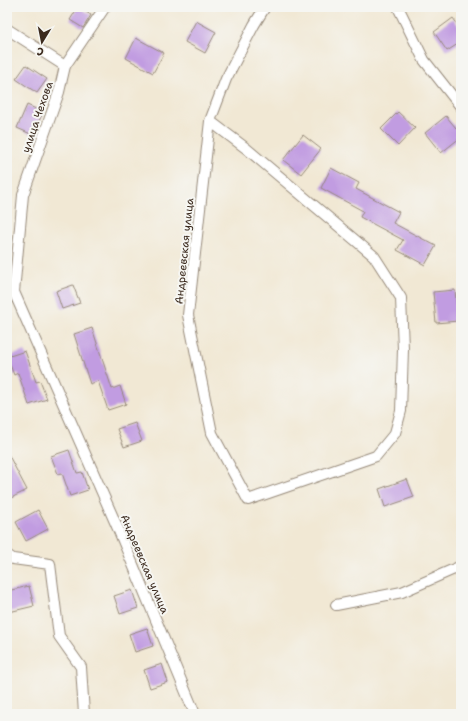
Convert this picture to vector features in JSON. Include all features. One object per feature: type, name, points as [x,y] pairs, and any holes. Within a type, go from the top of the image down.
[{"type":"street","name":"улица Чехова","points":[[14,292],[23,195],[59,92],[65,66],[105,7]]},
{"type":"street","name":"Андреевская улица","points":[[210,121],[247,148],[374,256],[401,298],[403,349],[401,411],[395,433],[376,456],[248,500],[212,433],[188,315],[210,121],[226,79],[265,7]]},
{"type":"street","points":[[398,7],[424,60],[461,107]]},
{"type":"street","points":[[7,29],[65,66]]},
{"type":"street","name":"Андреевская улица","points":[[14,292],[119,531],[195,714]]},
{"type":"street","points":[[7,555],[13,559],[50,564],[59,636],[81,667],[84,714]]},
{"type":"street","points":[[336,604],[402,592],[461,566]]},
{"type":"building","points":[[78,7],[91,15],[83,28],[70,20]]},
{"type":"building","points":[[453,18],[461,29],[461,42],[447,51],[434,32]]},
{"type":"building","points":[[196,21],[216,32],[205,53],[185,42]]},
{"type":"building","points":[[136,38],[164,53],[153,73],[126,58]]},
{"type":"building","points":[[26,65],[47,79],[37,93],[16,79]]},
{"type":"building","points":[[27,105],[43,112],[33,135],[17,128]]},
{"type":"building","points":[[398,112],[415,128],[398,146],[381,129]]},
{"type":"building","points":[[446,116],[461,134],[461,137],[441,153],[425,133]]},
{"type":"building","points":[[303,135],[321,149],[301,174],[283,160]]},
{"type":"building","points":[[331,168],[359,183],[356,189],[399,212],[393,223],[436,246],[425,265],[397,250],[403,240],[360,217],[363,211],[321,188]]},
{"type":"building","points":[[73,285],[80,303],[62,309],[56,291]]},
{"type":"building","points":[[455,290],[458,321],[436,323],[433,292]]},
{"type":"building","points":[[92,328],[112,389],[120,386],[126,404],[108,410],[98,381],[90,384],[74,334]]},
{"type":"building","points":[[25,351],[36,382],[40,381],[47,399],[29,405],[18,373],[14,375],[7,357]]},
{"type":"building","points":[[135,423],[142,441],[124,447],[117,429]]},
{"type":"building","points":[[69,450],[77,473],[82,472],[88,490],[70,496],[62,473],[58,474],[51,456]]},
{"type":"building","points":[[7,452],[27,490],[7,500]]},
{"type":"building","points":[[407,479],[414,497],[385,507],[379,489]]},
{"type":"building","points":[[38,510],[48,529],[26,541],[16,522]]},
{"type":"building","points":[[29,586],[34,606],[9,612],[7,591]]},
{"type":"building","points":[[132,590],[138,608],[120,614],[114,596]]},
{"type":"building","points":[[147,628],[153,646],[135,652],[129,634]]},
{"type":"building","points":[[162,664],[168,682],[150,688],[144,670]]}]
